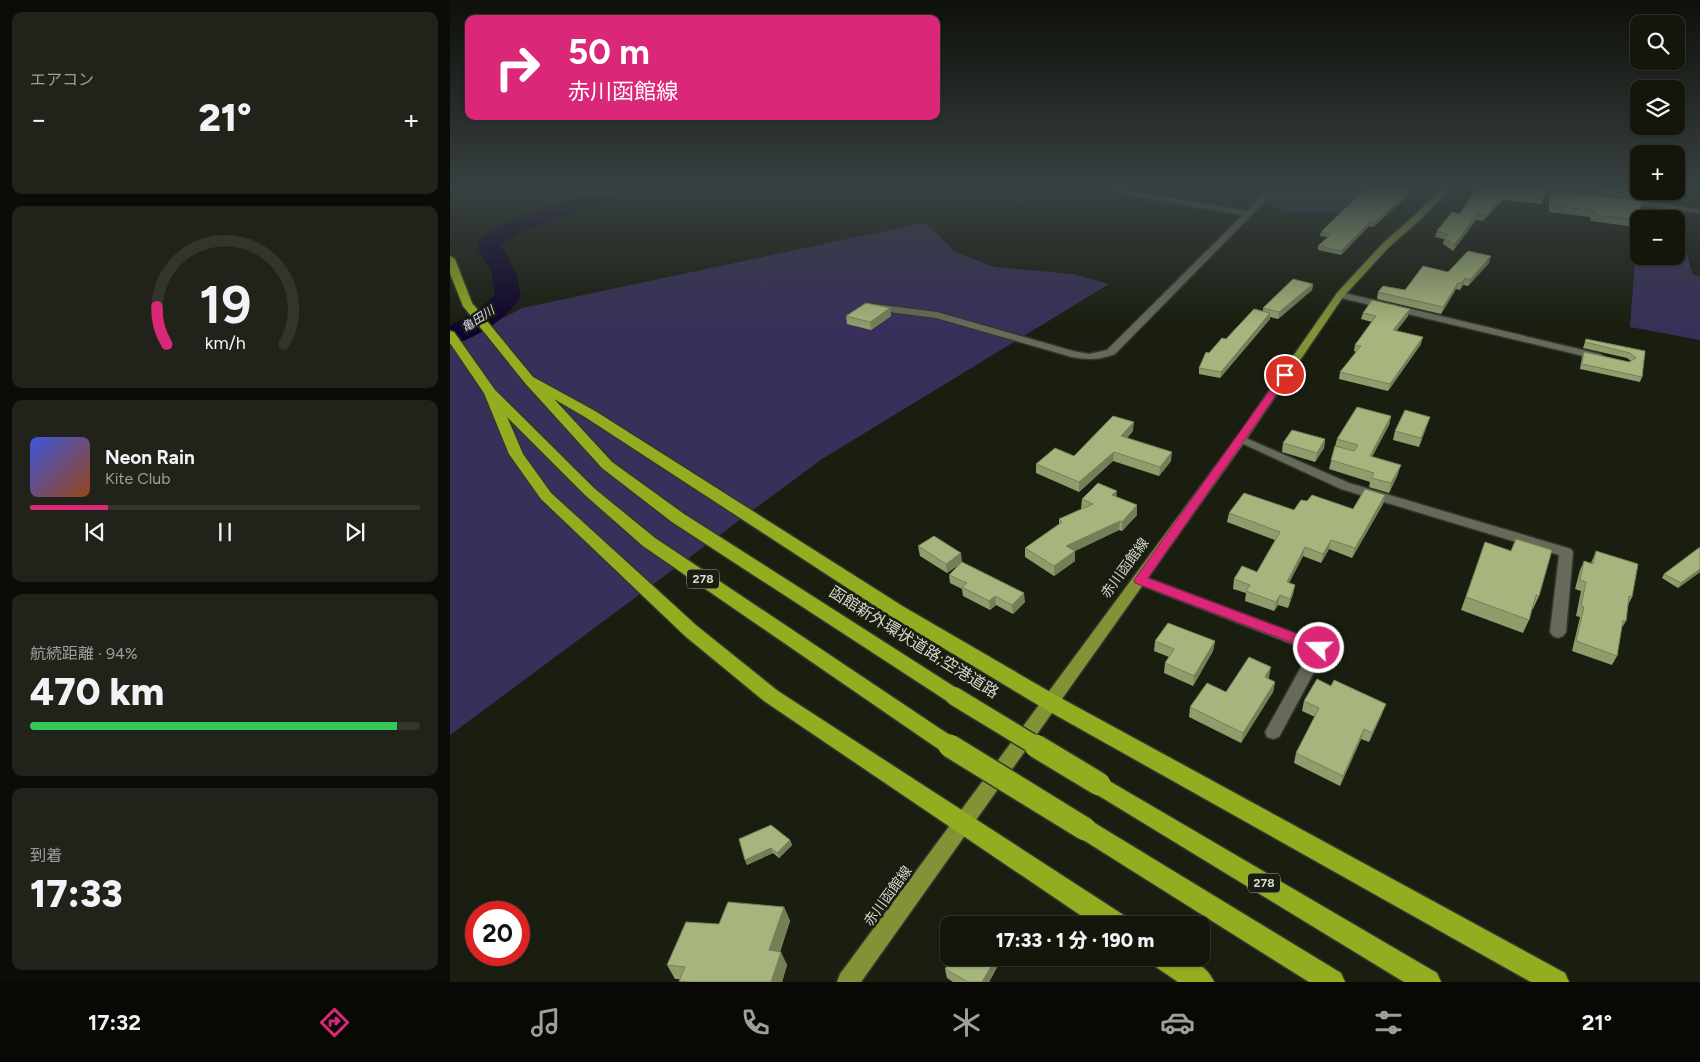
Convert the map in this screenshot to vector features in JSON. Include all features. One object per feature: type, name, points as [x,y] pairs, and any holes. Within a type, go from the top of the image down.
[{"type":"highway","name":"函館新外環状道路;空港道路","points":[[450,259],[467,304],[529,380],[607,465],[678,518],[954,696],[1428,982]]},
{"type":"highway","name":"278","points":[[450,334],[490,393],[590,492],[649,542],[938,738],[1332,982]]},
{"type":"highway","points":[[529,380],[590,414],[898,612],[1050,702],[1556,982]]},
{"type":"highway","points":[[490,393],[516,454],[546,496],[639,585],[691,631],[772,696],[1103,916]]},
{"type":"highway","points":[[1176,966],[1201,982]]},
{"type":"main road","name":"赤川函館線","points":[[849,981],[1140,580],[1340,296],[1386,244],[1397,235]]},
{"type":"street","points":[[872,307],[936,315],[1072,354],[1100,356],[1111,352],[1225,235]]},
{"type":"street","points":[[1340,296],[1608,359]]},
{"type":"street","points":[[1241,439],[1345,486],[1566,552],[1558,632]]},
{"type":"street","points":[[1140,580],[1319,648],[1273,732]]},
{"type":"shaded area","points":[[867,235],[938,235],[955,252],[995,267],[1073,274],[1109,284],[822,459],[450,735],[450,346],[522,308]]},
{"type":"shaded area","points":[[1685,253],[1687,253],[1693,275],[1700,276],[1700,340],[1630,327],[1635,265],[1685,265]]},
{"type":"building","points":[[1330,235],[1357,235],[1341,251],[1318,246]]},
{"type":"building","points":[[1447,235],[1462,235],[1454,245],[1445,238]]},
{"type":"building","points":[[1468,251],[1491,256],[1470,280],[1465,278],[1462,283],[1458,283],[1443,307],[1378,292],[1383,286],[1405,290],[1423,266],[1448,272]]},
{"type":"building","points":[[1293,279],[1313,284],[1279,312],[1263,308]]},
{"type":"building","points":[[1372,300],[1410,309],[1393,330],[1423,337],[1390,384],[1340,372],[1361,346],[1355,345],[1376,316],[1363,313]]},
{"type":"building","points":[[866,303],[890,308],[870,322],[846,316]]},
{"type":"building","points":[[1254,309],[1270,313],[1221,372],[1199,368],[1206,352],[1209,353],[1222,338],[1226,339]]},
{"type":"building","points":[[1586,339],[1645,351],[1642,377],[1582,364],[1584,352],[1629,362],[1636,358],[1630,353],[1585,342]]},
{"type":"building","points":[[1357,407],[1391,416],[1370,456],[1401,465],[1391,483],[1371,478],[1374,473],[1331,460],[1335,446],[1354,451],[1358,445],[1337,439]]},
{"type":"building","points":[[1405,410],[1430,417],[1421,438],[1395,431]]},
{"type":"building","points":[[1113,416],[1134,422],[1121,436],[1172,452],[1160,467],[1114,452],[1079,482],[1036,464],[1055,448],[1074,456]]},
{"type":"building","points":[[1292,430],[1325,439],[1317,453],[1283,443]]},
{"type":"building","points":[[1098,483],[1117,491],[1112,495],[1137,505],[1122,522],[1120,521],[1066,546],[1075,551],[1054,566],[1025,548],[1062,522],[1059,519],[1093,504],[1082,499]]},
{"type":"building","points":[[1365,489],[1385,495],[1355,548],[1331,540],[1323,554],[1305,547],[1287,582],[1295,585],[1290,599],[1280,595],[1276,602],[1246,591],[1250,585],[1234,579],[1242,566],[1257,572],[1280,532],[1229,513],[1244,493],[1294,510],[1301,500],[1307,501],[1312,495],[1353,509]]},
{"type":"building","points":[[934,536],[961,553],[946,564],[918,546]]},
{"type":"building","points":[[1516,539],[1552,550],[1539,596],[1536,595],[1529,620],[1466,597],[1485,542],[1511,551]]},
{"type":"building","points":[[1700,547],[1700,569],[1681,583],[1664,574]]},
{"type":"building","points":[[1596,551],[1638,564],[1632,597],[1629,596],[1626,621],[1623,620],[1617,656],[1576,641],[1584,607],[1581,606],[1586,582],[1580,580],[1584,561],[1593,564]]},
{"type":"building","points":[[962,562],[1024,593],[1012,605],[995,596],[989,601],[962,587],[967,583],[949,575]]},
{"type":"building","points":[[1168,623],[1215,641],[1194,676],[1165,663],[1174,649],[1155,641]]},
{"type":"building","points":[[1249,657],[1271,667],[1265,677],[1275,682],[1243,733],[1190,707],[1207,683],[1226,692]]},
{"type":"building","points":[[1317,679],[1331,686],[1334,680],[1386,704],[1372,733],[1364,729],[1343,776],[1296,753],[1319,708],[1304,701]]},
{"type":"building","points":[[771,825],[790,840],[777,853],[771,848],[745,860],[739,839]]},
{"type":"building","points":[[728,902],[784,907],[769,950],[781,952],[771,982],[679,981],[685,967],[667,965],[686,922],[719,924]]},
{"type":"building","points":[[947,966],[991,966],[982,982],[968,982],[945,969]]},
{"type":"waterway","name":"亀田川","points":[[450,337],[488,316],[508,297],[504,273],[491,251],[489,243],[501,235]]},
{"type":"route","points":[[1285,375],[1140,580],[1319,648]]}]
